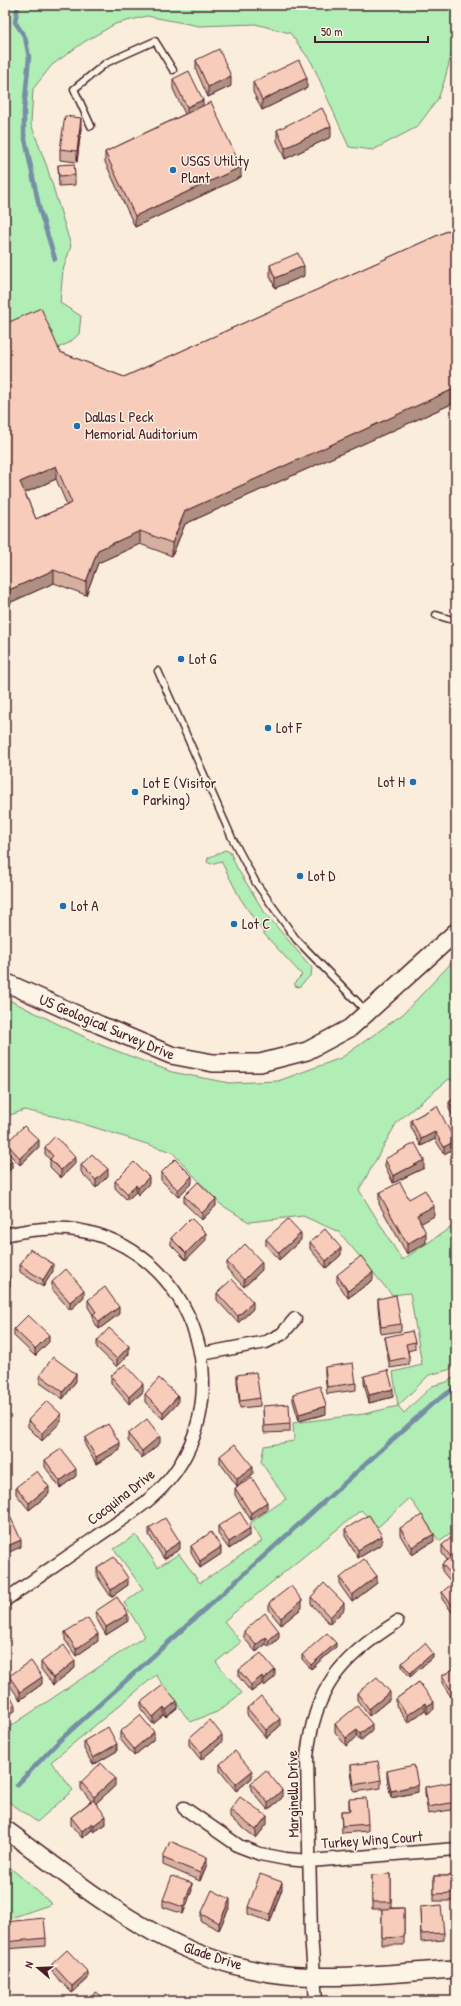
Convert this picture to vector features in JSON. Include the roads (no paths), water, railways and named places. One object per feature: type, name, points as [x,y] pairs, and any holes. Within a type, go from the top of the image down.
[{"type":"street","name":"US Geological Survey Drive","points":[[5,982],[157,1050],[187,1059],[213,1063],[260,1062],[295,1055],[318,1046],[339,1035],[368,1013],[456,932]]},
{"type":"street","name":"Cocquina Drive","points":[[5,1235],[40,1229],[69,1229],[102,1237],[132,1252],[154,1268],[176,1294],[198,1341],[202,1354],[204,1380],[200,1419],[192,1444],[180,1465],[168,1481],[141,1506],[5,1600]]},
{"type":"street","points":[[202,1354],[266,1342],[282,1334],[296,1319]]},
{"type":"street","name":"Marginella Drive","points":[[316,2001],[311,1936],[306,1757],[309,1732],[315,1712],[335,1673],[352,1655],[372,1638],[397,1622]]},
{"type":"street","name":"Turkey Wing Court","points":[[184,1808],[239,1846],[260,1854],[286,1859],[310,1861],[456,1850]]},
{"type":"street","name":"Glade Drive","points":[[5,1829],[122,1915],[169,1941],[206,1956],[236,1965],[275,1973],[314,1976],[347,1976],[456,1969]]},
{"type":"lane","points":[[91,126],[74,90],[106,63],[155,42],[173,70]]},
{"type":"lane","points":[[436,615],[456,621]]},
{"type":"lane","points":[[158,671],[232,838],[256,883],[296,939],[368,1013]]},
{"type":"waterway","points":[[18,5],[15,22],[25,37],[29,57],[24,110],[24,134],[40,211],[55,259]]},
{"type":"waterway","points":[[17,1785],[58,1742],[432,1404],[456,1387]]},
{"type":"place","name":"USGS Utility Plant","points":[[173,170]]},
{"type":"place","name":"Dallas L Peck Memorial Auditorium","points":[[77,426]]},
{"type":"place","name":"Lot G","points":[[181,659]]},
{"type":"place","name":"Lot F","points":[[268,728]]},
{"type":"place","name":"Lot H","points":[[413,782]]},
{"type":"place","name":"Lot E (Visitor Parking)","points":[[135,792]]},
{"type":"place","name":"Lot D","points":[[300,876]]},
{"type":"place","name":"Lot A","points":[[63,906]]},
{"type":"place","name":"Lot C","points":[[234,924]]}]
